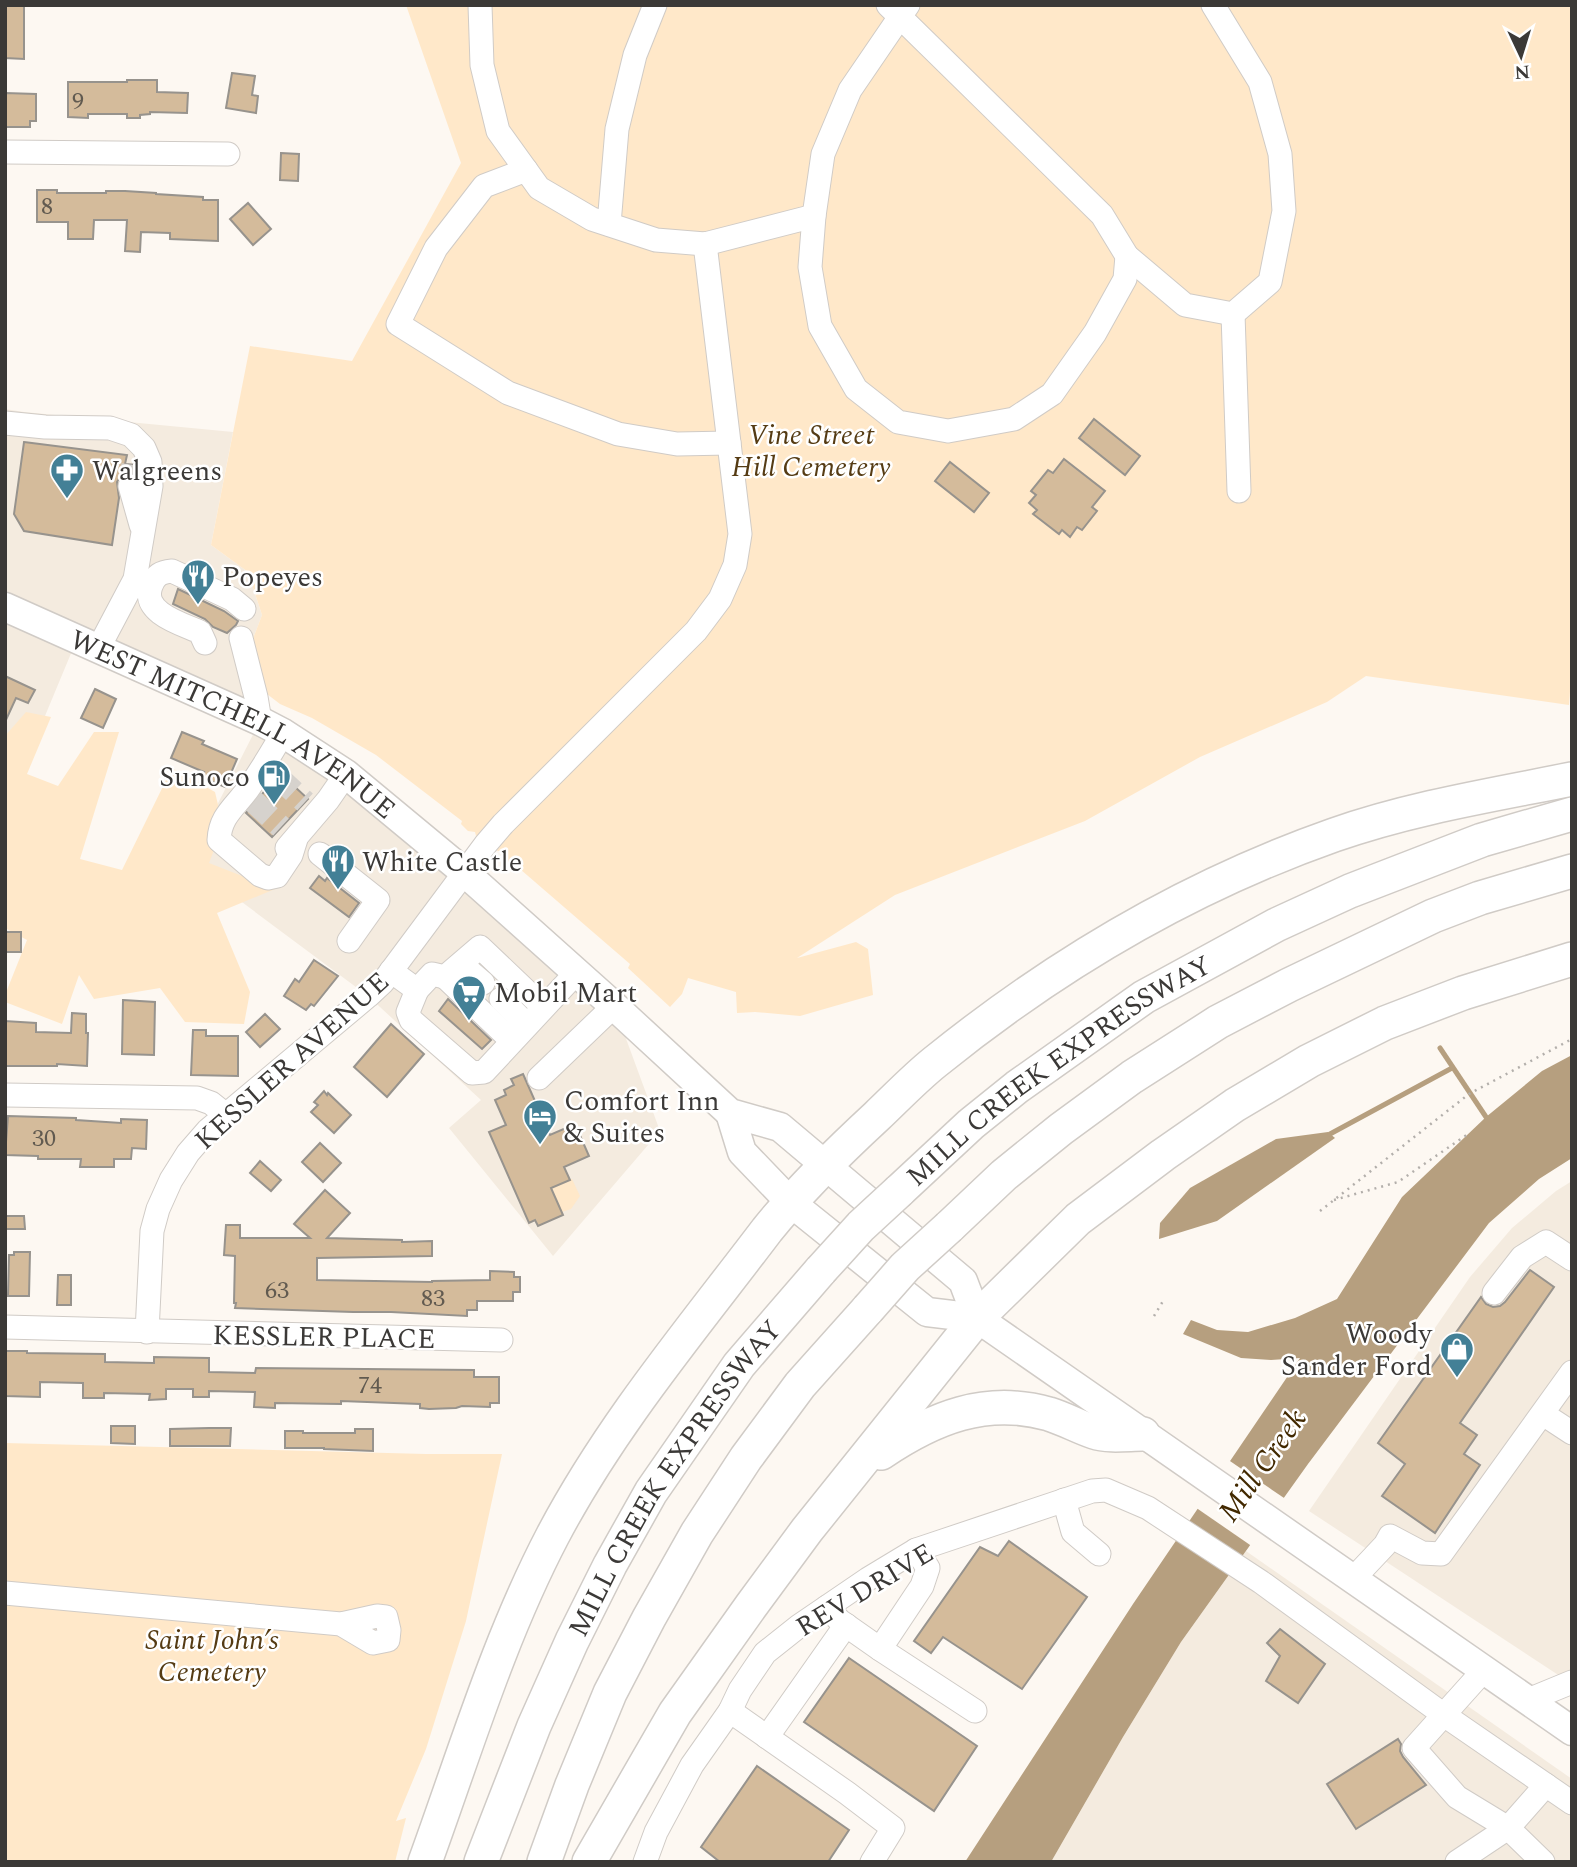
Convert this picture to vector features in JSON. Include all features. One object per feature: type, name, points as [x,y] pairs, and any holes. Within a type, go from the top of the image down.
[{"type":"highway","points":[[425,1862],[499,1656],[553,1536],[579,1490],[624,1418],[790,1202],[842,1149],[933,1064],[1006,1007],[1080,957],[1175,903],[1248,869],[1335,835],[1446,804],[1572,779]]},
{"type":"highway","name":"MILL CREEK EXPRESSWAY","points":[[481,1862],[534,1726],[572,1641],[651,1492],[739,1365],[861,1226],[971,1124],[1017,1087],[1144,997],[1276,925],[1350,891],[1482,840],[1572,814]]},
{"type":"highway","name":"MILL CREEK EXPRESSWAY","points":[[544,1862],[610,1693],[697,1533],[746,1458],[800,1385],[905,1267],[1003,1175],[1061,1129],[1132,1077],[1218,1022],[1433,916],[1480,898],[1572,872]]},
{"type":"highway","points":[[589,1862],[676,1713],[807,1530],[977,1318],[1078,1219],[1235,1105],[1309,1060],[1385,1023],[1463,993],[1572,960]]},
{"type":"highway","points":[[858,1468],[911,1433],[950,1415],[990,1408],[1021,1408],[1051,1415],[1098,1433],[1143,1434]]},
{"type":"main road","name":"WEST MITCHELL AVENUE","points":[[5,607],[271,727],[346,774],[463,871],[730,1113],[779,1127],[963,1281],[977,1318]]},
{"type":"main road","points":[[730,1113],[742,1152],[790,1202],[928,1312],[977,1318],[1572,1731]]},
{"type":"street","points":[[480,5],[482,65],[498,131],[539,188],[592,219],[656,240],[705,244],[814,216]]},
{"type":"street","points":[[609,224],[617,129],[635,55],[655,5]]},
{"type":"street","points":[[1213,5],[1260,82],[1280,154],[1284,211],[1270,282],[1233,314]]},
{"type":"street","points":[[1127,256],[1125,279],[1095,333],[1052,394],[1014,419],[948,432],[898,422],[856,389],[820,326],[810,267],[814,216],[823,154],[828,141],[850,90],[898,9],[1102,215],[1127,256],[1185,304],[1233,314]]},
{"type":"street","points":[[5,152],[228,154]]},
{"type":"street","points":[[526,170],[484,186],[436,248],[398,324],[508,393],[618,434],[677,444],[729,443]]},
{"type":"street","name":"KESSLER AVENUE","points":[[147,1332],[152,1231],[171,1180],[188,1153],[208,1130],[368,996],[391,971],[463,871],[503,824],[696,631],[720,599],[735,565],[740,534],[705,244]]},
{"type":"street","points":[[1233,314],[1239,491]]},
{"type":"street","points":[[5,422],[45,427],[110,428],[131,435],[143,532]]},
{"type":"street","points":[[98,649],[135,579],[151,486],[150,462],[136,466]]},
{"type":"street","points":[[205,643],[200,632],[161,615],[154,607],[149,590],[154,578],[163,572],[172,571],[232,599],[244,609]]},
{"type":"street","points":[[241,638],[256,696],[271,727],[260,783],[228,813],[220,828],[219,840],[291,834],[346,774]]},
{"type":"street","points":[[320,854],[379,900],[349,940]]},
{"type":"street","points":[[453,971],[480,947],[543,1007]]},
{"type":"street","points":[[391,971],[417,990]]},
{"type":"street","points":[[483,984],[453,971],[432,974],[417,990],[408,1012],[411,1020],[472,1073],[484,1072],[577,972]]},
{"type":"street","points":[[453,971],[520,1033]]},
{"type":"street","points":[[501,999],[520,1033]]},
{"type":"street","points":[[539,1078],[614,1006]]},
{"type":"street","points":[[5,1095],[197,1098],[211,1103],[226,1115]]},
{"type":"street","points":[[1494,1293],[1522,1257],[1546,1241],[1572,1259]]},
{"type":"street","points":[[5,1327],[147,1332]]},
{"type":"street","name":"KESSLER PLACE","points":[[147,1332],[501,1340]]},
{"type":"street","points":[[1353,1579],[1390,1536],[1422,1553],[1441,1554],[1572,1372]]},
{"type":"street","points":[[1543,1414],[1572,1433]]},
{"type":"street","name":"REV DRIVE","points":[[645,1862],[656,1832],[692,1765],[730,1711],[740,1690],[765,1653],[868,1579],[916,1550],[1092,1491],[1105,1490],[1148,1508],[1261,1582],[1444,1715],[1572,1803]]},
{"type":"street","points":[[1064,1500],[1073,1532],[1100,1554]]},
{"type":"street","points":[[880,1649],[922,1586],[928,1568],[916,1550]]},
{"type":"street","points":[[5,1593],[341,1624]]},
{"type":"street","points":[[827,1607],[846,1625],[880,1649],[975,1711]]},
{"type":"street","points":[[767,1737],[846,1625]]},
{"type":"street","points":[[1484,1670],[1414,1748],[1457,1797],[1508,1828],[1543,1862]]},
{"type":"street","points":[[1528,1700],[1572,1682]]},
{"type":"street","points":[[730,1711],[893,1828],[872,1862]]},
{"type":"street","points":[[1457,1862],[1508,1828],[1546,1785]]},
{"type":"path","points":[[1320,1211],[1469,1094],[1572,1039]]},
{"type":"path","points":[[1332,1201],[1398,1182],[1468,1134]]},
{"type":"path","points":[[1154,1316],[1163,1301]]},
{"type":"shaded area","points":[[5,409],[233,432],[211,545],[248,572],[262,615],[249,649],[267,694],[219,704],[77,639],[25,764],[5,765]]},
{"type":"shaded area","points":[[260,721],[614,1006],[660,1131],[553,1256],[449,1128],[481,1100],[368,996],[188,862]]},
{"type":"shaded area","points":[[1572,1181],[1572,1684],[1309,1511],[1470,1277],[1512,1228]]},
{"type":"shaded area","points":[[1246,1551],[1572,1779],[1572,1862],[1051,1862],[1181,1642]]},
{"type":"green space","name":"Vine Street Hill Cemetery","points":[[406,5],[1572,5],[1572,665],[1569,705],[1366,676],[1327,702],[1200,757],[1085,821],[895,895],[797,958],[856,942],[868,949],[873,995],[800,1016],[737,1013],[736,992],[688,978],[682,994],[670,1007],[628,968],[630,964],[513,863],[509,865],[503,858],[502,851],[497,851],[499,845],[468,831],[461,824],[462,821],[376,755],[312,718],[280,704],[267,694],[249,649],[262,615],[248,572],[211,545],[250,346],[352,361],[461,163]]},
{"type":"green space","points":[[26,712],[51,717],[27,774],[58,786],[94,732],[119,732],[80,859],[122,870],[172,768],[215,792],[223,826],[209,863],[275,889],[217,913],[250,992],[244,1024],[185,1022],[160,988],[94,999],[79,975],[62,1024],[5,1002],[5,995],[27,940],[5,928],[5,736]]},
{"type":"green space","points":[[572,1179],[580,1196],[571,1209],[562,1212],[551,1188]]},
{"type":"green space","name":"Saint John’s Cemetery","points":[[5,1443],[502,1454],[466,1621],[426,1749],[396,1821],[406,1818],[395,1862],[5,1862]]},
{"type":"water","name":"Mill Creek","points":[[1572,1055],[1572,1158],[1539,1179],[1489,1223],[1308,1464],[1181,1642],[1051,1862],[965,1862],[1133,1604],[1300,1358],[1241,1358],[1183,1334],[1191,1320],[1217,1330],[1248,1332],[1295,1318],[1337,1299],[1402,1197],[1486,1117],[1542,1071]]},
{"type":"water","points":[[1328,1132],[1335,1138],[1217,1221],[1159,1239],[1160,1223],[1190,1188],[1276,1139]]},
{"type":"pier","points":[[1227,1459],[1287,1500],[1253,1547],[1195,1507]]},
{"type":"building","points":[[5,5],[24,5],[24,59],[5,58]]},
{"type":"building","points":[[232,73],[255,76],[252,95],[258,96],[256,113],[226,108]]},
{"type":"building","points":[[157,80],[157,92],[188,93],[187,113],[150,112],[140,115],[140,118],[127,118],[127,114],[68,117],[68,82]]},
{"type":"building","points":[[5,93],[36,94],[36,121],[30,121],[30,127],[5,127]]},
{"type":"building","points":[[281,153],[299,154],[298,181],[280,180]]},
{"type":"building","points":[[37,190],[57,190],[57,193],[125,191],[218,200],[218,241],[170,239],[170,233],[141,232],[140,252],[125,251],[127,220],[94,220],[93,239],[68,239],[68,222],[37,222]]},
{"type":"building","points":[[248,203],[271,229],[253,245],[230,219]]},
{"type":"building","points":[[1094,419],[1140,456],[1125,475],[1079,438]]},
{"type":"building","name":"Walgreens","points":[[24,442],[127,455],[125,464],[136,465],[135,473],[126,473],[117,482],[119,498],[112,545],[24,531],[14,514]]},
{"type":"building","points":[[1064,459],[1105,491],[1092,507],[1097,511],[1082,530],[1077,527],[1070,537],[1062,530],[1059,534],[1033,514],[1037,510],[1029,503],[1036,495],[1031,491],[1048,470],[1053,473]]},
{"type":"building","points":[[950,462],[989,493],[974,512],[935,481]]},
{"type":"building","points":[[178,589],[224,611],[238,621],[236,625],[227,633],[173,604]]},
{"type":"building","points":[[5,676],[35,690],[28,703],[16,698],[5,722]]},
{"type":"building","points":[[95,689],[116,699],[103,728],[81,718]]},
{"type":"building","points":[[182,732],[237,759],[225,787],[201,777],[204,772],[171,758]]},
{"type":"building","name":"Sunoco","points":[[280,773],[308,799],[272,837],[246,813]]},
{"type":"building","name":"White Castle","points":[[319,876],[325,881],[327,878],[359,903],[349,917],[310,888]]},
{"type":"building","points":[[5,932],[21,932],[21,952],[5,952]]},
{"type":"building","points":[[314,960],[338,976],[314,1006],[311,1004],[306,1010],[284,996],[295,979],[299,982]]},
{"type":"building","points":[[448,999],[491,1040],[482,1049],[439,1011]]},
{"type":"building","points":[[123,1000],[155,1002],[154,1055],[122,1054]]},
{"type":"building","points":[[72,1013],[86,1014],[87,1066],[5,1066],[5,1021],[36,1023],[36,1032],[71,1033]]},
{"type":"building","points":[[265,1014],[280,1029],[260,1047],[246,1032]]},
{"type":"building","points":[[391,1024],[424,1054],[387,1097],[354,1067]]},
{"type":"building","points":[[193,1030],[206,1030],[206,1036],[238,1036],[238,1076],[191,1075]]},
{"type":"building","name":"Comfort Inn & Suites","points":[[523,1074],[550,1135],[575,1124],[589,1156],[564,1167],[570,1180],[551,1188],[563,1215],[538,1226],[535,1220],[529,1223],[489,1132],[506,1125],[495,1100],[506,1095],[504,1090],[514,1085],[511,1079]]},
{"type":"building","points":[[324,1091],[351,1115],[334,1133],[311,1112],[318,1105],[314,1102]]},
{"type":"building","points":[[8,1116],[76,1118],[121,1123],[121,1119],[147,1120],[146,1149],[132,1148],[131,1159],[114,1159],[114,1167],[80,1167],[81,1159],[38,1159],[38,1156],[5,1155]]},
{"type":"building","points":[[320,1143],[341,1163],[323,1182],[302,1162]]},
{"type":"building","points":[[260,1161],[281,1180],[271,1191],[250,1173]]},
{"type":"building","points":[[325,1190],[350,1213],[327,1238],[432,1241],[432,1256],[317,1258],[317,1280],[490,1280],[490,1271],[514,1272],[514,1277],[520,1277],[520,1292],[513,1292],[513,1301],[477,1301],[477,1310],[467,1310],[467,1316],[235,1308],[235,1256],[224,1255],[226,1225],[240,1225],[240,1238],[310,1238],[294,1224]]},
{"type":"building","points":[[5,1216],[24,1216],[25,1229],[5,1229]]},
{"type":"building","points":[[14,1252],[30,1252],[29,1296],[8,1296],[9,1255],[14,1255]]},
{"type":"building","name":"Woody Sander Ford","points":[[1530,1270],[1554,1287],[1460,1423],[1477,1435],[1464,1454],[1480,1465],[1435,1533],[1382,1496],[1405,1464],[1378,1443],[1481,1297],[1486,1304],[1500,1306]]},
{"type":"building","points":[[58,1275],[71,1275],[71,1305],[57,1305]]},
{"type":"building","points":[[5,1351],[105,1354],[105,1362],[154,1363],[154,1357],[209,1358],[209,1372],[255,1373],[256,1368],[474,1370],[474,1377],[499,1377],[499,1403],[490,1403],[490,1407],[429,1409],[420,1408],[420,1404],[341,1401],[341,1404],[275,1403],[275,1408],[254,1407],[255,1392],[209,1391],[209,1397],[193,1397],[193,1389],[166,1389],[166,1399],[149,1400],[150,1394],[104,1393],[104,1398],[83,1398],[83,1383],[40,1382],[40,1397],[5,1396]]},
{"type":"building","points":[[111,1426],[135,1426],[135,1444],[111,1443]]},
{"type":"building","points":[[231,1428],[230,1446],[170,1446],[170,1429]]},
{"type":"building","points":[[355,1429],[373,1429],[373,1451],[285,1448],[285,1431],[355,1433]]},
{"type":"building","points":[[1009,1541],[1087,1597],[1022,1689],[943,1637],[931,1653],[914,1641],[980,1547],[998,1556]]},
{"type":"building","points":[[1280,1629],[1325,1664],[1298,1703],[1266,1681],[1280,1656],[1267,1643]]},
{"type":"building","points":[[849,1658],[977,1746],[934,1811],[804,1722]]},
{"type":"building","points":[[1398,1739],[1403,1757],[1426,1785],[1356,1829],[1327,1784]]},
{"type":"building","points":[[757,1766],[849,1830],[828,1862],[720,1862],[701,1847]]},
{"type":"waterway","points":[[1440,1048],[1486,1117]]},
{"type":"waterway","points":[[1330,1134],[1452,1068]]},
{"type":"tunnel","points":[[130,486],[133,465]]},
{"type":"tunnel","points":[[277,776],[305,802]]},
{"type":"tunnel","points":[[253,801],[281,827]]},
{"type":"place","name":"Walgreens","points":[[67,500]]},
{"type":"place","name":"Popeyes","points":[[198,606]]},
{"type":"place","name":"Sunoco","points":[[274,806]]},
{"type":"place","name":"White Castle","points":[[338,891]]},
{"type":"place","name":"Mobil Mart","points":[[469,1022]]},
{"type":"place","name":"Comfort Inn & Suites","points":[[540,1146]]},
{"type":"place","name":"Woody Sander Ford","points":[[1457,1379]]}]
